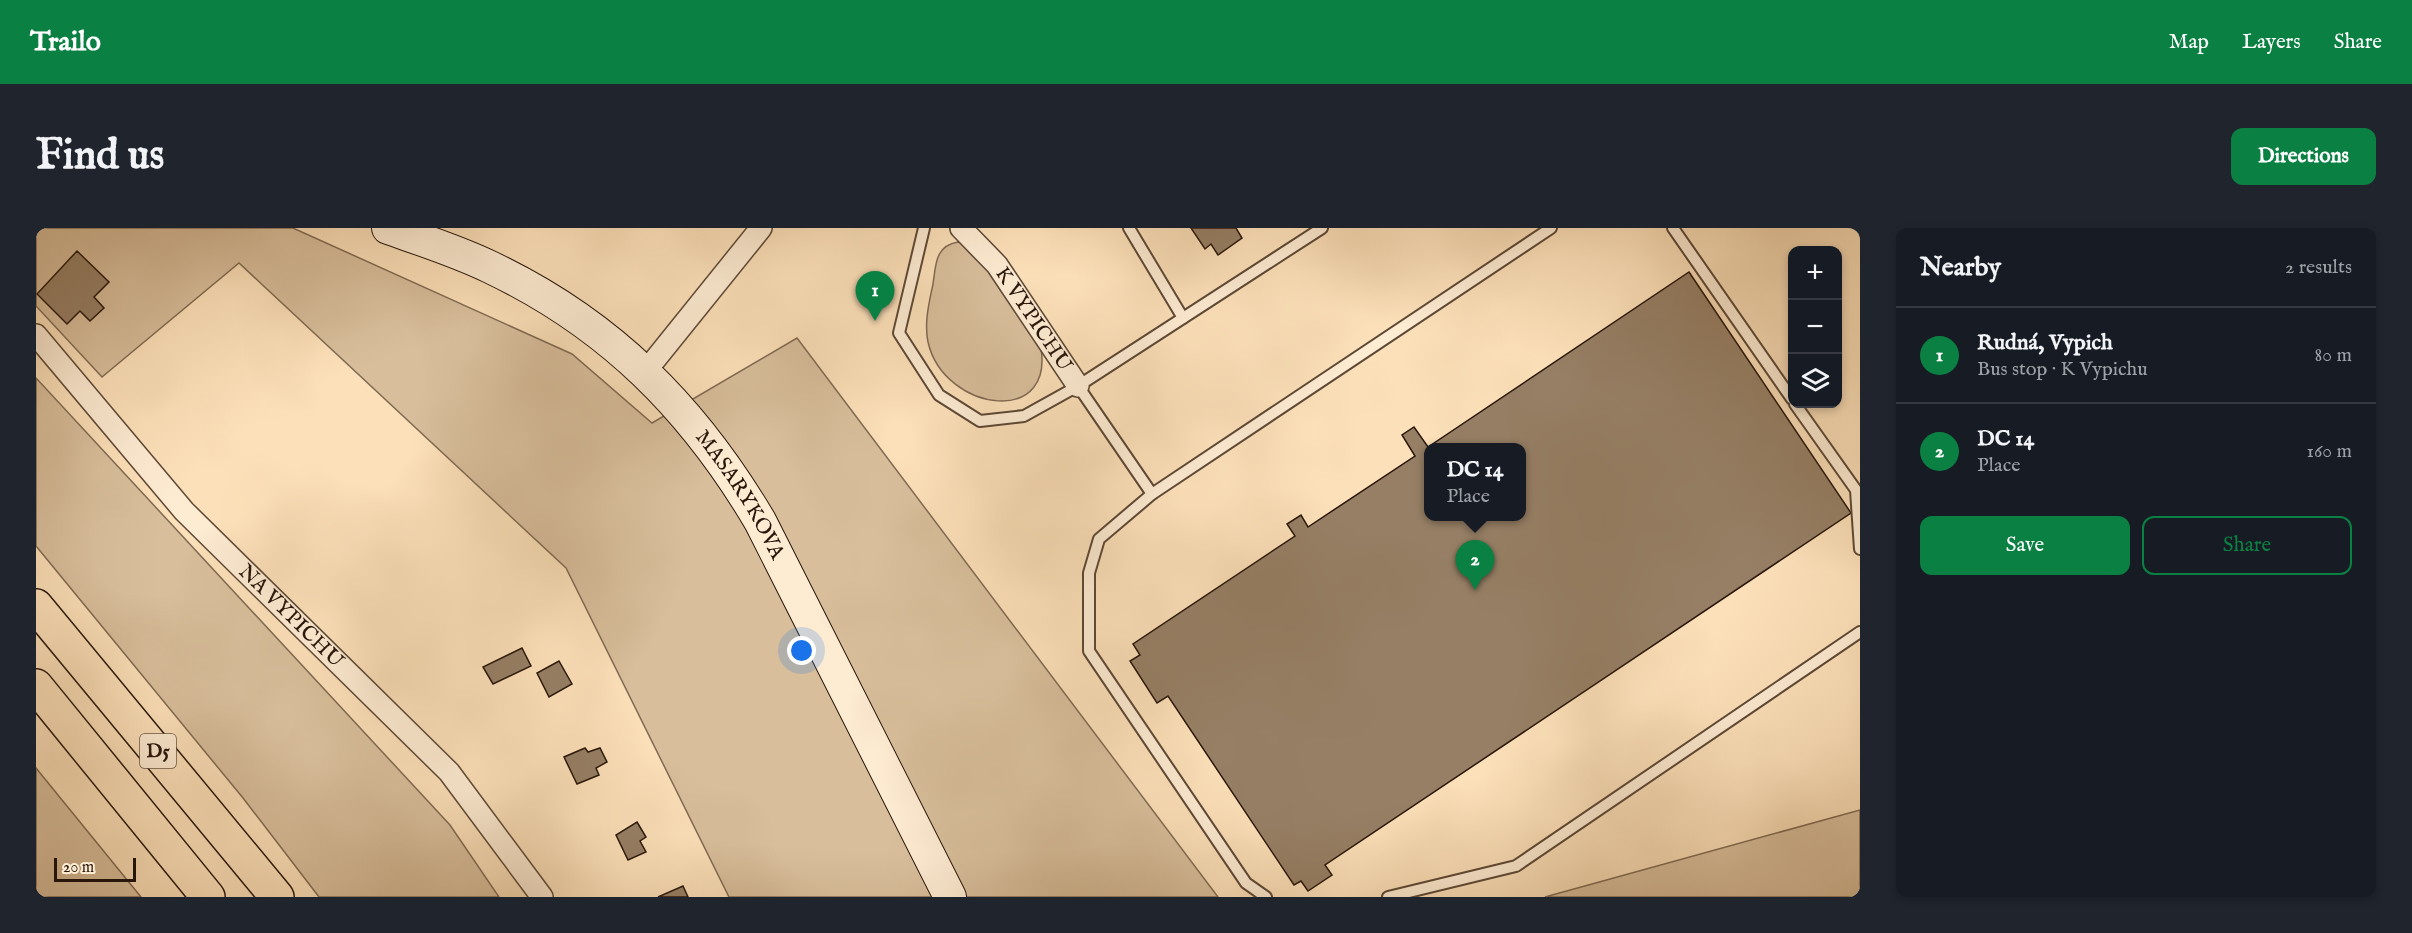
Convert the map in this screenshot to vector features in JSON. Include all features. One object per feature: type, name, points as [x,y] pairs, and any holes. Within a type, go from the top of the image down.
[{"type":"highway","name":"D5","points":[[36,606],[277,897]]},
{"type":"highway","name":"D5","points":[[36,686],[208,897]]},
{"type":"main road","name":"MASARYKOVA","points":[[388,228],[478,262],[529,287],[573,316],[645,372],[699,429],[732,473],[760,521],[950,897]]},
{"type":"street","points":[[645,372],[760,228]]},
{"type":"street","name":"K VYPICHU","points":[[961,228],[997,265],[1078,386]]},
{"type":"street","name":"NA VYPICHU","points":[[36,335],[184,511],[448,772],[542,897]]},
{"type":"lane","points":[[924,228],[899,333],[939,395],[980,421],[1024,416],[1078,386],[1322,228]]},
{"type":"lane","points":[[1129,228],[1182,318]]},
{"type":"lane","points":[[1266,897],[1246,883],[1089,651],[1089,573],[1099,539],[1152,494],[1551,228]]},
{"type":"lane","points":[[1673,228],[1788,393]]},
{"type":"lane","points":[[1078,386],[1152,494]]},
{"type":"lane","points":[[1799,408],[1856,490],[1860,549]]},
{"type":"lane","points":[[1388,897],[1516,866],[1860,632]]},
{"type":"shaded area","points":[[36,228],[293,228],[572,354],[652,423],[797,338],[1218,897],[729,897],[566,568],[239,263],[102,377],[36,306]]},
{"type":"shaded area","points":[[958,242],[972,247],[1039,339],[1041,368],[1034,387],[1018,398],[998,401],[976,396],[955,384],[938,366],[928,342],[927,313],[936,263],[945,247]]},
{"type":"shaded area","points":[[36,378],[450,825],[499,897],[319,897],[243,798],[36,546]]},
{"type":"shaded area","points":[[36,768],[141,897],[36,897]]},
{"type":"shaded area","points":[[1860,810],[1860,897],[1545,897]]},
{"type":"building","points":[[1191,228],[1236,228],[1242,238],[1218,255],[1211,244],[1205,249]]},
{"type":"building","points":[[77,251],[109,282],[94,297],[104,308],[90,321],[80,311],[67,324],[37,294]]},
{"type":"building","points":[[1689,272],[1851,513],[1325,865],[1332,875],[1308,891],[1301,881],[1294,885],[1168,696],[1157,703],[1130,661],[1140,655],[1133,644],[1295,536],[1287,524],[1301,515],[1308,527],[1415,456],[1402,435],[1414,427],[1425,443],[1424,521],[1526,521],[1526,443],[1434,443]]},
{"type":"building","points":[[522,648],[531,666],[493,684],[483,667]]},
{"type":"building","points":[[559,661],[572,684],[549,697],[537,673]]},
{"type":"building","points":[[585,748],[588,752],[600,748],[607,762],[596,768],[599,775],[577,784],[564,757]]},
{"type":"building","points":[[637,822],[646,837],[640,841],[646,852],[628,860],[616,835]]},
{"type":"building","points":[[683,886],[688,897],[658,897]]},
{"type":"place","name":"Rudná, Vypich","points":[[875,321]]},
{"type":"place","name":"DC 14","points":[[1475,590]]}]
